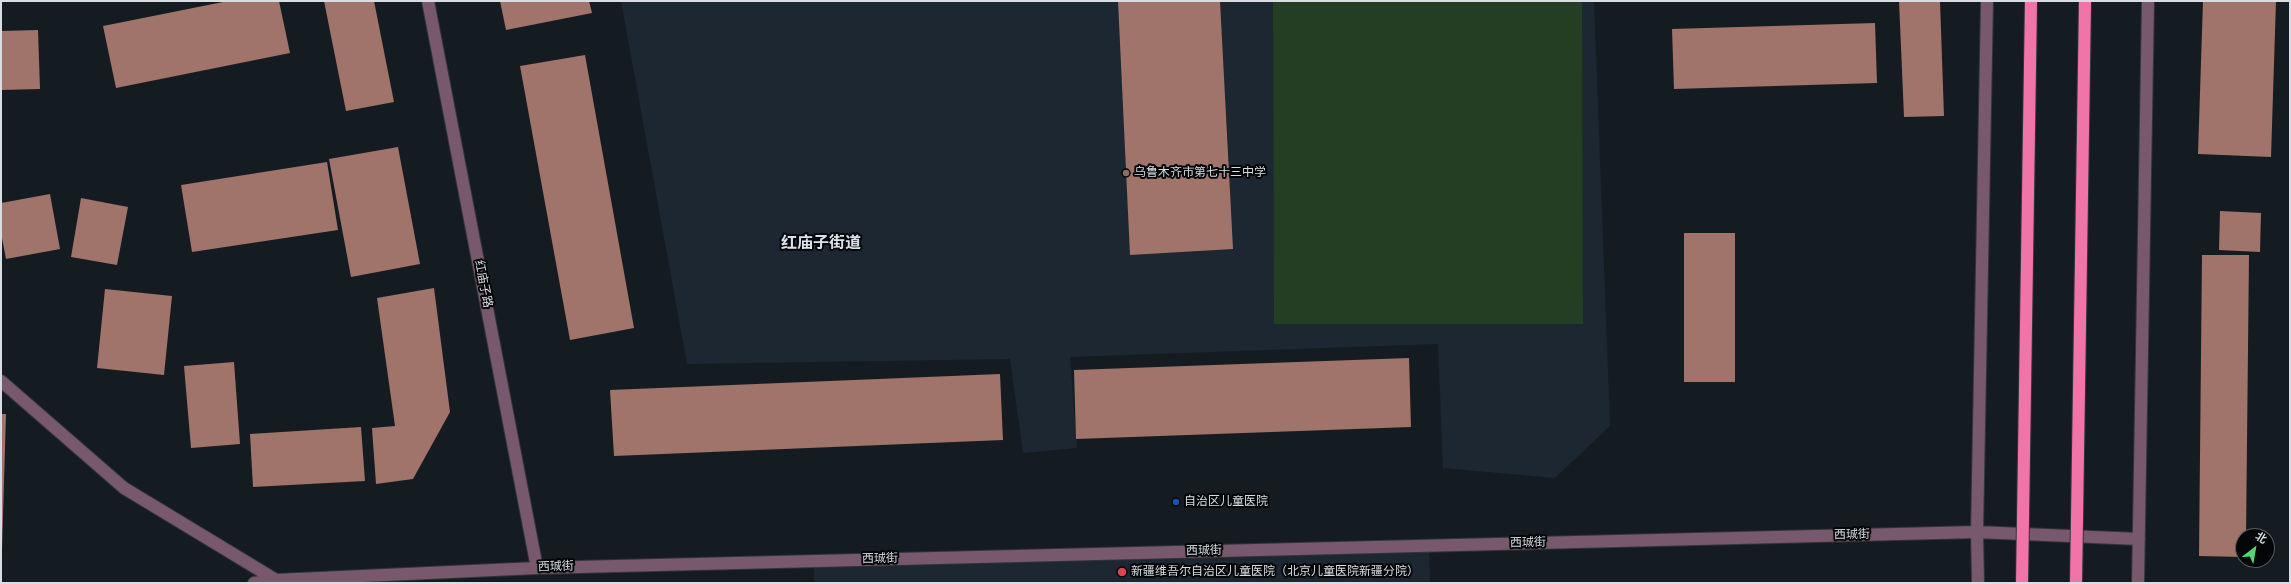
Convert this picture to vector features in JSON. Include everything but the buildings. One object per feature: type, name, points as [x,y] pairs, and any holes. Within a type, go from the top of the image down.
[{"type":"highway","points":[[2022,583],[2031,1]]},
{"type":"highway","points":[[2076,583],[2085,1]]},
{"type":"main road","name":"红庙子路","points":[[428,1],[537,568]]},
{"type":"main road","points":[[1978,583],[1977,532],[1987,1]]},
{"type":"main road","points":[[2138,583],[2148,1]]},
{"type":"main road","points":[[1,381],[124,488],[273,581]]},
{"type":"main road","name":"西珹街","points":[[254,583],[537,568],[1977,532],[2139,539]]},
{"type":"shaded area","name":"乌鲁木齐市第七十三中学","points":[[621,1],[1594,1],[1610,426],[1555,478],[1443,468],[1438,344],[1070,357],[1077,448],[1023,453],[1010,359],[687,364]]},
{"type":"shaded area","name":"新疆维吾尔自治区儿童医院（北京儿童医院新疆分院）","points":[[1429,546],[1430,583],[814,583],[814,561]]},
{"type":"green space","points":[[1273,1],[1582,1],[1583,324],[1274,324]]},
{"type":"place","name":"乌鲁木齐市第七十三中学","points":[[1126,173]]},
{"type":"place","name":"自治区儿童医院","points":[[1176,502]]},
{"type":"place","name":"新疆维吾尔自治区儿童医院（北京儿童医院新疆分院）","points":[[1122,572]]},
{"type":"district","name":"红庙子街道","points":[[821,244]]}]
